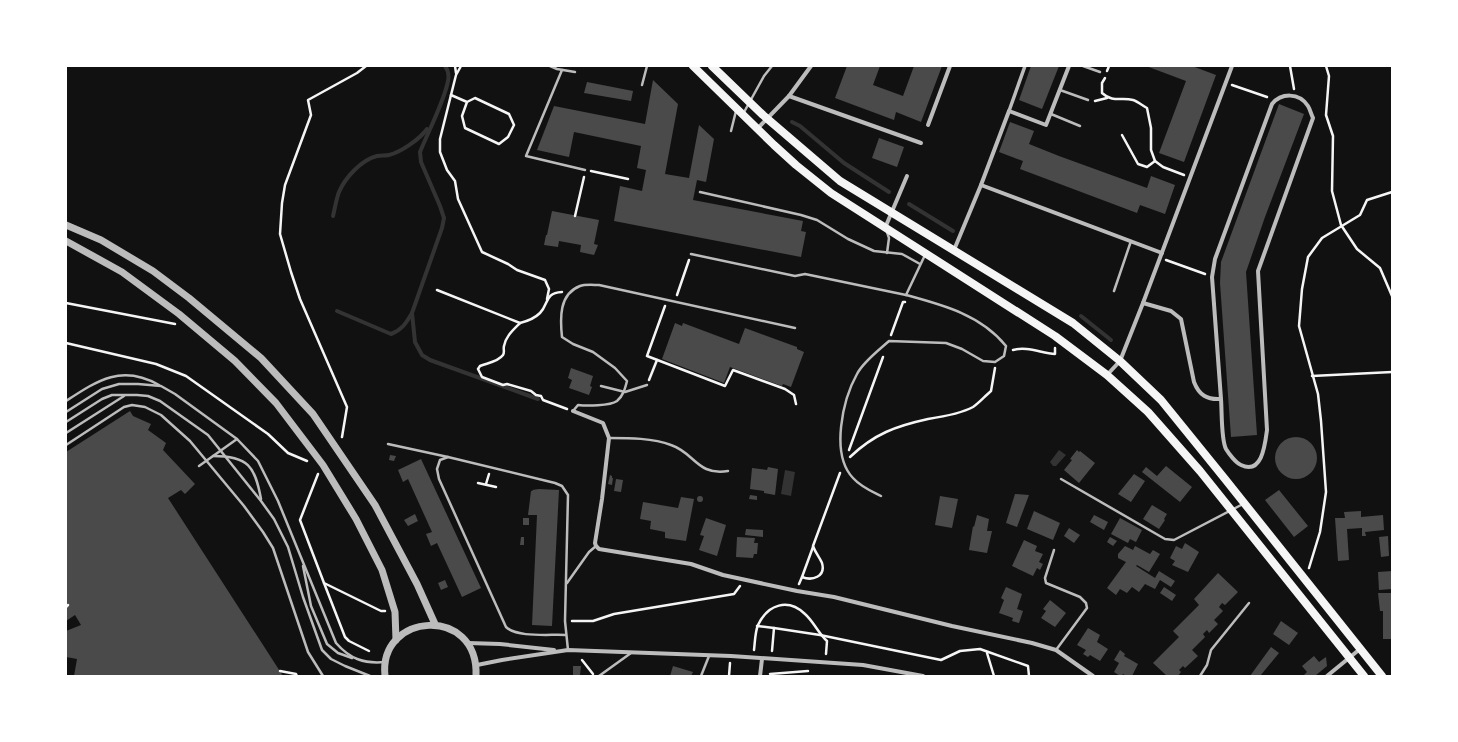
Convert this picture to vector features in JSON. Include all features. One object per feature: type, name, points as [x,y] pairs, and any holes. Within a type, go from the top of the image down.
[{"type":"main road","points":[[692,66],[796,165],[831,193],[1055,336],[1107,375],[1148,412],[1170,435],[1364,676]]},
{"type":"main road","points":[[712,66],[749,102],[840,181],[1073,323],[1120,361],[1161,400],[1382,676]]},
{"type":"street","points":[[757,129],[788,96],[811,66]]},
{"type":"street","points":[[928,124],[950,66]]},
{"type":"street","points":[[954,250],[981,184],[1025,66]]},
{"type":"street","points":[[1009,111],[1046,125],[1069,66]]},
{"type":"street","points":[[1107,375],[1120,361],[1144,303],[1232,66]]},
{"type":"street","points":[[788,96],[921,143]]},
{"type":"street","points":[[1284,96],[1296,96],[1308,106],[1313,118],[1258,271],[1267,430],[1266,441],[1258,463],[1254,467],[1248,468],[1239,464],[1226,450],[1224,442],[1212,277],[1219,246],[1272,104],[1275,100],[1284,96]]},
{"type":"street","points":[[885,228],[908,176]]},
{"type":"street","points":[[981,184],[1162,253]]},
{"type":"street","points":[[66,224],[101,240],[153,271],[189,298],[261,358],[313,414],[375,504],[436,624]]},
{"type":"street","points":[[66,241],[122,272],[179,314],[235,361],[276,403],[323,465],[356,519],[382,570],[394,612],[396,640]]},
{"type":"street","points":[[1144,303],[1170,312],[1181,319],[1197,390],[1203,396],[1212,400],[1221,400]]},
{"type":"street","points":[[573,411],[603,423],[609,438],[595,543],[599,549],[691,564],[722,575],[797,591],[834,597],[952,626],[1032,643],[1056,650],[1093,676]]},
{"type":"street","points":[[385,676],[386,662],[389,651],[396,640],[404,633],[414,628],[436,624],[454,630],[468,643],[474,654],[477,666],[476,676]]},
{"type":"street","points":[[468,643],[500,644],[560,651]]},
{"type":"street","points":[[1327,676],[1360,649]]},
{"type":"street","points":[[477,666],[568,650],[731,656],[863,665],[923,676]]},
{"type":"street","points":[[760,674],[762,659]]},
{"type":"lane","points":[[550,66],[575,72]]},
{"type":"lane","points":[[642,85],[647,66]]},
{"type":"lane","points":[[743,115],[764,76],[772,66]]},
{"type":"lane","points":[[1083,66],[1100,72]]},
{"type":"lane","points":[[562,70],[526,156],[585,170]]},
{"type":"lane","points":[[1060,89],[1088,100]]},
{"type":"lane","points":[[731,131],[736,109]]},
{"type":"lane","points":[[1051,114],[1080,126]]},
{"type":"lane","points":[[700,192],[802,214],[817,220],[848,239],[874,250],[902,254],[920,264]]},
{"type":"lane","points":[[885,228],[889,238],[887,253]]},
{"type":"lane","points":[[1114,290],[1131,241]]},
{"type":"lane","points":[[906,295],[926,253]]},
{"type":"lane","points":[[691,254],[795,276],[805,274],[906,295],[948,307],[967,315],[986,326],[1000,338],[1006,346],[1004,356],[995,362],[983,361],[962,349],[946,343],[889,341],[857,372],[849,391],[842,416],[841,446],[844,463],[852,478],[865,489],[881,496]]},
{"type":"lane","points":[[573,411],[578,405],[589,406],[616,402],[624,392],[627,381],[615,368],[593,352],[573,344],[562,337],[560,320],[563,304],[570,292],[581,286],[599,285],[795,328]]},
{"type":"lane","points":[[66,401],[101,380],[134,375],[147,378],[175,394],[237,439],[258,460],[278,501],[336,643],[343,651],[357,659]]},
{"type":"lane","points":[[66,412],[102,389],[118,384],[161,386]]},
{"type":"lane","points":[[601,386],[624,392],[646,385]]},
{"type":"lane","points":[[66,422],[102,399],[112,395],[148,396],[160,401],[208,435],[274,519],[288,547],[303,597],[322,650],[331,659],[370,676]]},
{"type":"lane","points":[[66,433],[125,395]]},
{"type":"lane","points":[[66,445],[124,407],[132,405],[145,407],[161,415],[190,441],[252,516],[272,548],[308,652],[323,676]]},
{"type":"lane","points":[[609,438],[656,441],[672,445],[683,451],[700,466],[709,471],[717,473],[728,471]]},
{"type":"lane","points":[[199,466],[237,439]]},
{"type":"lane","points":[[388,444],[556,483],[562,486],[568,495],[565,621],[568,650]]},
{"type":"lane","points":[[213,456],[225,456],[242,460],[252,469],[261,501]]},
{"type":"lane","points":[[448,457],[440,460],[437,469],[440,479],[506,627],[510,631],[518,634],[566,635]]},
{"type":"lane","points":[[1061,479],[1166,540],[1174,540],[1244,503]]},
{"type":"lane","points":[[566,584],[589,552],[596,546]]},
{"type":"lane","points":[[1054,550],[1045,578],[1046,583],[1080,597],[1086,603],[1087,608],[1056,650]]},
{"type":"lane","points":[[302,560],[311,606],[327,644],[338,654],[370,663],[386,662]]},
{"type":"lane","points":[[1200,676],[1207,666],[1211,650],[1249,603]]},
{"type":"lane","points":[[599,676],[632,652]]},
{"type":"lane","points":[[701,676],[709,656]]},
{"type":"path","points":[[342,437],[347,407],[300,299],[291,272],[280,234],[282,203],[285,185],[311,115],[308,100],[357,74],[366,66]]},
{"type":"path","points":[[455,66],[456,75]]},
{"type":"path","points":[[461,66],[456,75],[440,139],[440,152],[446,170],[455,180],[458,199],[482,252],[508,264],[517,270],[545,280],[549,290],[548,299],[542,312],[532,320],[520,323],[507,336],[503,347],[504,353],[502,357],[489,364],[480,366],[478,369],[482,377],[503,385],[507,384],[531,391],[536,395],[541,396],[543,400],[573,411]]},
{"type":"path","points":[[1107,98],[1102,93],[1102,84],[1109,66]]},
{"type":"path","points":[[1290,66],[1296,96]]},
{"type":"path","points":[[1326,66],[1329,76],[1326,115],[1333,136],[1332,191],[1341,225],[1357,249],[1380,268],[1392,296]]},
{"type":"path","points":[[1226,82],[1275,100]]},
{"type":"path","points":[[451,95],[467,102]]},
{"type":"path","points":[[475,98],[509,114],[514,125],[508,137],[499,144],[465,128],[462,116],[467,102],[475,98]]},
{"type":"path","points":[[1088,100],[1096,101],[1107,98],[1134,100],[1147,108],[1152,128],[1151,150],[1155,161],[1163,167],[1190,177]]},
{"type":"path","points":[[1122,135],[1138,164],[1147,166],[1155,161]]},
{"type":"path","points":[[585,170],[628,179]]},
{"type":"path","points":[[575,216],[583,181]]},
{"type":"path","points":[[1304,579],[1311,563],[1320,532],[1326,492],[1318,394],[1299,326],[1302,289],[1308,257],[1322,238],[1341,225],[1360,215],[1367,200],[1392,192]]},
{"type":"path","points":[[674,302],[691,254]]},
{"type":"path","points":[[1160,257],[1212,277]]},
{"type":"path","points":[[437,290],[520,323]]},
{"type":"path","points":[[548,299],[554,293],[570,292]]},
{"type":"path","points":[[667,300],[647,356],[725,386],[733,370],[785,389],[794,395],[796,404]]},
{"type":"path","points":[[792,606],[903,302],[910,303]]},
{"type":"path","points":[[66,303],[175,324]]},
{"type":"path","points":[[66,343],[156,364],[186,376],[268,434],[288,453],[309,462]]},
{"type":"path","points":[[1004,356],[1014,350],[1026,348],[1055,354],[1054,344]]},
{"type":"path","points":[[649,379],[657,360]]},
{"type":"path","points":[[844,463],[863,445],[886,431],[946,416],[972,407],[991,391],[995,362]]},
{"type":"path","points":[[1312,376],[1392,372]]},
{"type":"path","points":[[318,474],[300,520],[345,638],[368,651]]},
{"type":"path","points":[[478,483],[496,487]]},
{"type":"path","points":[[802,577],[809,580],[817,578],[822,572],[822,564],[813,547]]},
{"type":"path","points":[[565,621],[593,621],[614,614],[734,594],[746,580]]},
{"type":"path","points":[[324,583],[381,611],[385,611]]},
{"type":"path","points":[[753,658],[757,626],[773,607],[782,605],[792,606],[807,616],[826,641],[827,663]]},
{"type":"path","points":[[757,626],[820,635],[942,660],[960,651],[980,649],[1028,666],[1029,676]]},
{"type":"path","points":[[770,674],[774,628]]},
{"type":"path","points":[[987,652],[994,676]]},
{"type":"path","points":[[729,676],[731,656]]},
{"type":"path","points":[[582,660],[592,673]]},
{"type":"path","points":[[760,674],[811,670]]},
{"type":"path","points":[[280,671],[296,674],[297,676]]},
{"type":"shaded area","points":[[1059,450],[1066,455],[1056,466],[1053,466],[1050,462]]},
{"type":"shaded area","points":[[785,470],[795,472],[791,496],[781,494]]},
{"type":"building","points":[[847,66],[880,66],[873,85],[903,96],[914,66],[942,66],[921,122],[896,112],[894,120],[835,98]]},
{"type":"building","points":[[1031,66],[1059,66],[1042,109],[1019,100]]},
{"type":"building","points":[[1146,66],[1192,66],[1216,75],[1184,162],[1159,153],[1186,81]]},
{"type":"building","points":[[653,80],[678,104],[665,174],[689,178],[699,125],[714,139],[706,182],[697,180],[693,200],[803,221],[801,231],[806,232],[801,257],[614,221],[620,186],[642,191],[646,170],[637,168],[641,146],[574,132],[569,157],[537,150],[554,106],[645,124]]},
{"type":"building","points":[[587,82],[633,91],[631,101],[584,93]]},
{"type":"building","points":[[1279,104],[1304,114],[1246,272],[1257,435],[1231,437],[1220,283],[1221,262]]},
{"type":"building","points":[[1010,122],[1034,131],[1029,144],[1059,156],[1147,188],[1151,176],[1175,185],[1165,214],[1140,205],[1137,213],[1020,169],[1023,161],[999,152]]},
{"type":"building","points":[[879,138],[904,147],[897,167],[872,158]]},
{"type":"building","points":[[552,211],[599,220],[594,244],[598,245],[594,255],[580,252],[581,245],[559,241],[558,247],[544,245]]},
{"type":"building","points":[[675,323],[682,326],[683,323],[739,344],[745,328],[797,347],[797,349],[804,352],[791,387],[783,384],[782,386],[730,367],[724,383],[662,359]]},
{"type":"building","points":[[571,368],[593,376],[590,386],[592,387],[589,395],[569,388],[572,380],[568,378]]},
{"type":"building","points":[[130,411],[133,416],[151,424],[148,430],[166,443],[163,450],[195,484],[185,494],[181,490],[168,498],[283,676],[74,676],[77,659],[66,657],[66,631],[81,625],[75,615],[66,621],[66,452]]},
{"type":"building","points":[[1296,437],[1311,443],[1317,458],[1311,473],[1296,479],[1281,473],[1275,458],[1281,443]]},
{"type":"building","points":[[1077,450],[1095,463],[1079,483],[1064,470],[1072,460],[1070,459]]},
{"type":"building","points":[[390,455],[396,456],[394,461],[389,460]]},
{"type":"building","points":[[421,459],[481,588],[462,597],[437,543],[431,546],[426,534],[432,532],[408,479],[403,482],[398,470]]},
{"type":"building","points":[[1166,466],[1192,487],[1180,502],[1142,472],[1146,467],[1157,476]]},
{"type":"building","points":[[768,467],[778,469],[775,495],[764,493],[764,491],[750,489],[752,468],[767,470]]},
{"type":"building","points":[[1134,474],[1145,481],[1131,502],[1118,494]]},
{"type":"building","points":[[610,475],[613,478],[612,485],[608,484]]},
{"type":"building","points":[[616,479],[623,480],[621,492],[614,491]]},
{"type":"building","points":[[539,489],[559,490],[552,626],[532,625],[537,515],[528,515],[531,491]]},
{"type":"building","points":[[1279,490],[1308,526],[1294,537],[1265,500]]},
{"type":"building","points":[[1015,494],[1029,495],[1017,527],[1006,523]]},
{"type":"building","points":[[750,495],[757,496],[757,500],[749,499]]},
{"type":"building","points":[[700,496],[703,499],[700,502],[697,499]]},
{"type":"building","points":[[940,496],[958,499],[952,528],[935,525]]},
{"type":"building","points":[[681,497],[694,499],[686,541],[665,538],[665,532],[650,529],[651,521],[640,519],[643,502],[678,508]]},
{"type":"building","points":[[1152,505],[1167,514],[1159,529],[1143,519]]},
{"type":"building","points":[[1034,511],[1060,523],[1053,540],[1027,529]]},
{"type":"building","points":[[1361,511],[1361,517],[1383,515],[1384,530],[1365,532],[1366,536],[1362,536],[1362,528],[1347,529],[1349,560],[1338,561],[1335,518],[1345,518],[1344,512]]},
{"type":"building","points":[[415,514],[418,521],[408,526],[404,520]]},
{"type":"building","points":[[977,515],[989,519],[987,531],[992,531],[987,553],[969,550],[973,526],[974,527]]},
{"type":"building","points":[[1094,515],[1108,522],[1104,530],[1090,522]]},
{"type":"building","points":[[523,518],[529,518],[529,525],[523,525]]},
{"type":"building","points":[[706,518],[726,525],[717,556],[699,550],[704,536],[700,535]]},
{"type":"building","points":[[1120,518],[1142,530],[1136,542],[1130,539],[1128,543],[1111,534]]},
{"type":"building","points":[[1069,528],[1080,535],[1074,543],[1064,536]]},
{"type":"building","points":[[746,529],[763,530],[763,537],[745,535]]},
{"type":"building","points":[[1388,536],[1389,556],[1381,557],[1379,537]]},
{"type":"building","points":[[521,537],[524,537],[524,545],[520,545]]},
{"type":"building","points":[[737,537],[755,538],[754,543],[758,543],[757,554],[754,554],[753,558],[736,557]]},
{"type":"building","points":[[1110,537],[1117,541],[1113,546],[1107,542]]},
{"type":"building","points":[[1024,540],[1037,546],[1035,551],[1043,554],[1039,562],[1043,564],[1040,570],[1037,568],[1033,576],[1012,566]]},
{"type":"building","points":[[1185,543],[1199,552],[1188,572],[1172,565],[1175,561],[1170,558],[1176,546],[1182,549]]},
{"type":"building","points":[[1125,546],[1133,550],[1135,546],[1150,554],[1153,550],[1160,554],[1149,572],[1137,565],[1136,566],[1155,578],[1159,571],[1175,581],[1171,587],[1160,580],[1155,589],[1145,584],[1139,592],[1132,587],[1127,593],[1120,589],[1116,595],[1107,588],[1126,562],[1118,558],[1118,554]]},
{"type":"building","points":[[1392,571],[1392,589],[1379,590],[1378,572]]},
{"type":"building","points":[[1218,573],[1238,592],[1225,605],[1222,603],[1219,607],[1223,611],[1214,620],[1218,624],[1209,633],[1207,630],[1203,634],[1205,637],[1192,650],[1198,656],[1185,668],[1183,666],[1179,670],[1181,672],[1178,676],[1167,676],[1153,663],[1179,637],[1173,631],[1199,605],[1194,599]]},
{"type":"building","points":[[445,580],[448,587],[441,590],[438,583]]},
{"type":"building","points":[[1006,587],[1022,594],[1017,609],[1023,611],[1019,623],[1012,621],[1013,618],[999,613],[1004,600],[1001,598]]},
{"type":"building","points":[[1164,587],[1176,595],[1172,601],[1160,593]]},
{"type":"building","points":[[1378,593],[1392,593],[1392,639],[1383,639],[1383,611],[1380,611]]},
{"type":"building","points":[[1050,600],[1066,613],[1055,627],[1041,618],[1046,611],[1043,609]]},
{"type":"building","points":[[1281,621],[1298,633],[1289,645],[1273,634]]},
{"type":"building","points":[[1088,628],[1100,635],[1097,642],[1108,649],[1100,661],[1090,655],[1088,657],[1083,654],[1086,650],[1077,645]]},
{"type":"building","points":[[1271,647],[1279,653],[1260,676],[1250,676]]},
{"type":"building","points":[[1120,650],[1125,654],[1124,656],[1138,664],[1132,676],[1126,676],[1123,674],[1120,676],[1114,672],[1119,663],[1114,660]]},
{"type":"building","points":[[1314,656],[1319,662],[1326,657],[1327,666],[1315,676],[1303,676],[1307,672],[1302,666]]},
{"type":"building","points":[[573,666],[581,666],[580,675],[573,675]]},
{"type":"building","points":[[673,666],[693,672],[691,676],[670,676]]},
{"type":"waterway","points":[[445,66],[448,71],[446,89],[420,152],[421,162],[444,218],[442,228],[412,313],[415,342],[422,355],[430,360],[538,399]]},
{"type":"waterway","points":[[792,122],[800,126],[844,163],[889,192]]},
{"type":"waterway","points":[[333,216],[339,192],[345,181],[354,170],[371,158],[389,155],[404,148],[420,137],[427,129]]},
{"type":"waterway","points":[[909,204],[953,231]]},
{"type":"waterway","points":[[337,311],[391,334],[401,328],[412,313]]},
{"type":"waterway","points":[[1081,316],[1111,340]]}]
